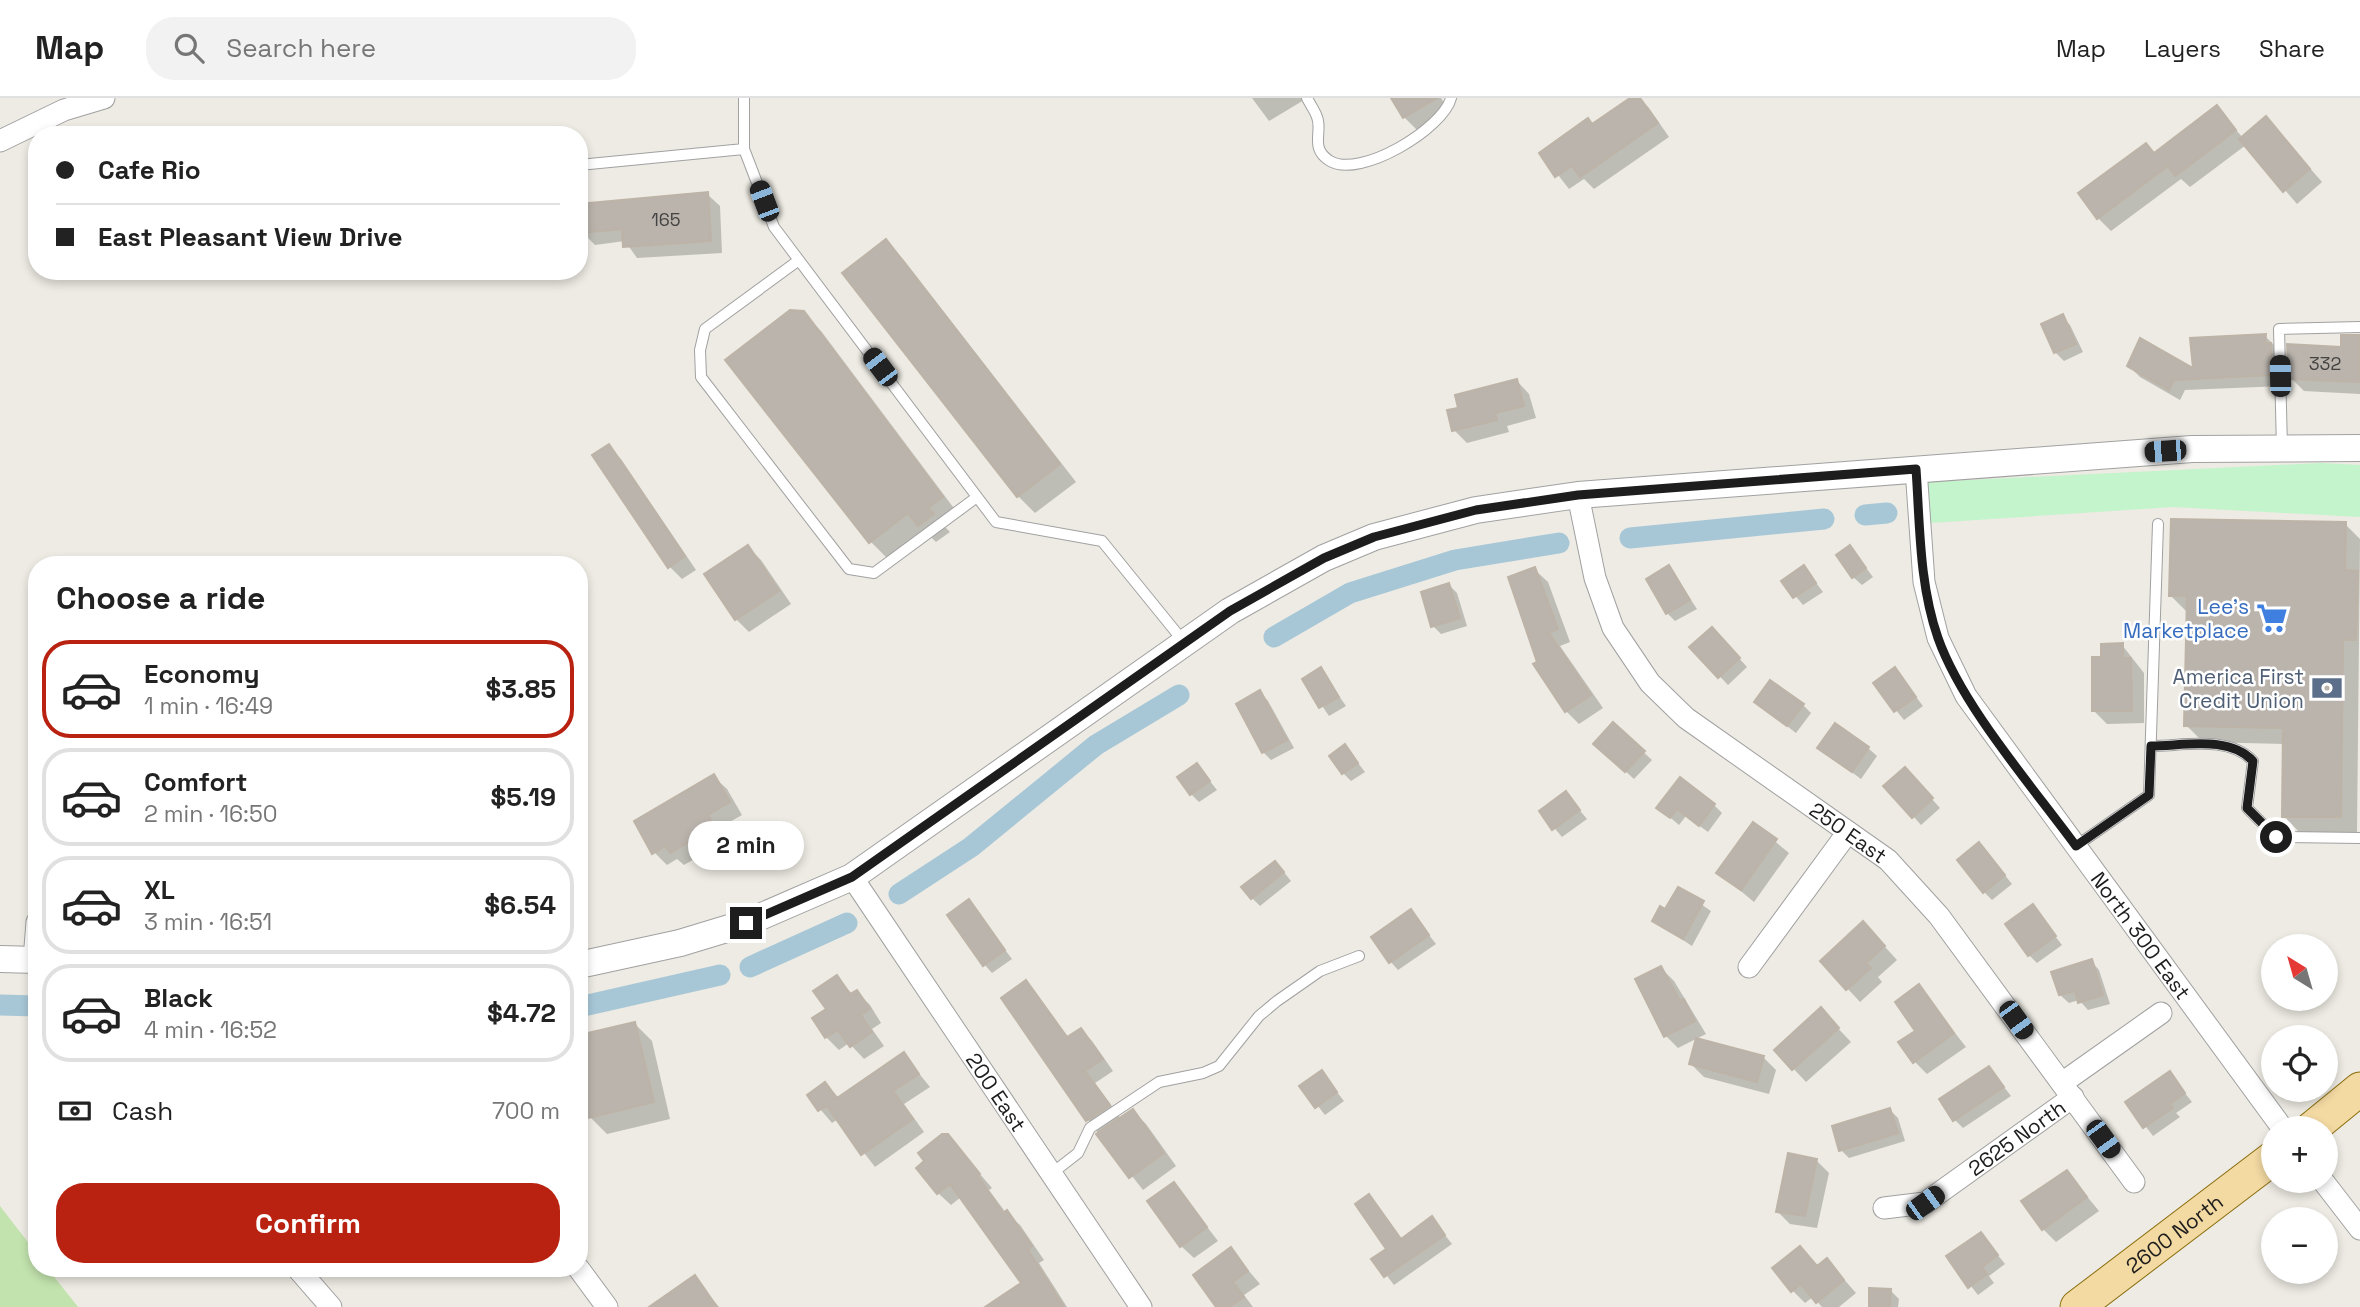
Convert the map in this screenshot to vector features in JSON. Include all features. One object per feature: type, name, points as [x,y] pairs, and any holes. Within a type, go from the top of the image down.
[{"type":"main road","points":[[2327,1116],[2360,1089]]},
{"type":"main road","name":"2600 North","points":[[2077,1307],[2261,1167]]},
{"type":"street","points":[[31,126],[64,110],[103,98]]},
{"type":"street","points":[[0,141],[28,127]]},
{"type":"street","points":[[588,963],[680,943],[746,923],[852,877],[1184,642],[1280,580],[1374,537],[1476,510],[1578,495],[2192,449],[2360,448]]},
{"type":"street","name":"North 300 East","points":[[1916,469],[1924,582],[1938,638],[1966,696],[2273,1116]]},
{"type":"street","name":"250 East","points":[[1578,495],[1595,578],[1613,628],[1650,683],[1686,718],[1888,860],[1939,916],[2134,1182]]},
{"type":"street","points":[[1749,967],[1848,832]]},
{"type":"street","name":"200 East","points":[[852,877],[1141,1307]]},
{"type":"street","points":[[0,959],[28,960]]},
{"type":"street","name":"2625 North","points":[[1884,1208],[1925,1203],[2161,1013]]},
{"type":"street","points":[[2332,1193],[2360,1228]]},
{"type":"street","points":[[305,1277],[331,1307]]},
{"type":"street","points":[[585,1277],[607,1307]]},
{"type":"lane","points":[[744,98],[744,149],[774,227],[996,522],[1102,541],[1184,642]]},
{"type":"lane","points":[[1307,98],[1318,118],[1316,139],[1323,155],[1338,164],[1348,164],[1392,151],[1421,135],[1441,117],[1451,98]]},
{"type":"lane","points":[[588,164],[744,149]]},
{"type":"lane","points":[[799,260],[705,329],[700,350],[701,377],[849,569],[874,573],[977,497]]},
{"type":"lane","points":[[2282,448],[2279,328],[2360,327]]},
{"type":"lane","points":[[2076,846],[2149,795],[2158,524]]},
{"type":"lane","points":[[2151,746],[2232,746],[2245,753],[2253,761],[2247,808],[2276,837],[2360,838]]},
{"type":"lane","points":[[1051,1174],[1078,1153],[1090,1128],[1159,1082],[1203,1073],[1219,1066],[1267,1009],[1320,971],[1359,956]]},
{"type":"green space","points":[[2321,463],[2360,465],[2360,517],[2173,507],[1930,523],[1927,482]]},
{"type":"green space","points":[[0,1206],[28,1242],[28,1277],[54,1277],[78,1307],[0,1307]]},
{"type":"building","points":[[1391,98],[1437,98],[1403,118]]},
{"type":"building","points":[[1630,98],[1640,98],[1658,123],[1580,177],[1572,166],[1555,177],[1539,153],[1588,118],[1592,124]]},
{"type":"building","points":[[2217,105],[2236,130],[2175,176],[2168,166],[2097,219],[2078,193],[2146,143],[2154,153]]},
{"type":"building","points":[[2266,116],[2310,169],[2283,192],[2239,139]]},
{"type":"building","points":[[708,192],[711,241],[623,247],[622,229],[588,232],[588,203]]},
{"type":"building","points":[[886,239],[1060,464],[1017,497],[842,273]]},
{"type":"building","points":[[790,310],[804,311],[943,497],[928,508],[934,514],[918,526],[908,513],[869,543],[725,360]]},
{"type":"building","points":[[2063,314],[2076,344],[2054,353],[2041,324]]},
{"type":"building","points":[[2266,334],[2265,343],[2271,343],[2272,375],[2174,380],[2169,390],[2127,366],[2140,338],[2193,368],[2190,338]]},
{"type":"building","points":[[2341,335],[2360,335],[2360,382],[2289,379],[2287,344],[2341,347]]},
{"type":"building","points":[[1517,379],[1524,406],[1495,413],[1497,420],[1452,431],[1447,410],[1458,408],[1455,395]]},
{"type":"building","points":[[609,444],[685,556],[668,568],[592,455]]},
{"type":"building","name":"Lee's Marketplace","points":[[2171,519],[2346,522],[2345,570],[2358,571],[2356,640],[2343,640],[2341,817],[2282,817],[2283,728],[2184,726],[2187,596],[2169,596]]},
{"type":"building","points":[[748,545],[779,591],[735,620],[704,574]]},
{"type":"building","points":[[1850,545],[1866,568],[1852,578],[1836,555]]},
{"type":"building","points":[[1669,565],[1690,600],[1666,614],[1646,579]]},
{"type":"building","points":[[1804,565],[1816,583],[1793,598],[1781,581]]},
{"type":"building","points":[[1535,567],[1558,629],[1549,633],[1591,695],[1565,712],[1533,664],[1537,662],[1508,577]]},
{"type":"building","points":[[1449,583],[1460,618],[1431,627],[1421,592]]},
{"type":"building","points":[[1712,627],[1740,658],[1718,678],[1689,647]]},
{"type":"building","points":[[2123,643],[2123,658],[2131,658],[2132,711],[2092,711],[2092,657],[2101,657],[2101,644]]},
{"type":"building","points":[[1321,667],[1339,697],[1319,708],[1302,679]]},
{"type":"building","points":[[1895,667],[1916,697],[1894,712],[1873,683]]},
{"type":"building","points":[[1770,680],[1804,704],[1787,726],[1754,702]]},
{"type":"building","points":[[1260,690],[1287,740],[1262,753],[1236,704]]},
{"type":"building","points":[[1613,722],[1645,751],[1625,772],[1593,744]]},
{"type":"building","points":[[1835,723],[1869,747],[1852,772],[1817,748]]},
{"type":"building","points":[[1345,744],[1358,763],[1342,774],[1329,756]]},
{"type":"building","points":[[1197,763],[1210,781],[1190,795],[1177,777]]},
{"type":"building","points":[[1905,767],[1933,798],[1912,818],[1883,786]]},
{"type":"building","points":[[714,774],[730,802],[708,815],[715,827],[670,853],[665,846],[652,854],[634,821]]},
{"type":"building","points":[[1680,777],[1715,804],[1699,826],[1677,809],[1670,818],[1656,808]]},
{"type":"building","points":[[1566,791],[1580,810],[1552,830],[1539,811]]},
{"type":"building","points":[[1753,822],[1777,839],[1741,890],[1716,873]]},
{"type":"building","points":[[1979,842],[2005,875],[1983,893],[1957,860]]},
{"type":"building","points":[[1275,861],[1284,872],[1251,899],[1241,887]]},
{"type":"building","points":[[1678,887],[1704,901],[1683,939],[1652,921],[1660,906],[1665,909]]},
{"type":"building","points":[[969,899],[1005,950],[983,966],[947,915]]},
{"type":"building","points":[[2033,904],[2056,936],[2028,956],[2005,924]]},
{"type":"building","points":[[1411,909],[1429,935],[1389,963],[1371,937]]},
{"type":"building","points":[[1863,921],[1885,946],[1866,963],[1871,968],[1846,990],[1820,961]]},
{"type":"building","points":[[2092,959],[2103,995],[2078,1003],[2075,991],[2059,995],[2051,972]]},
{"type":"building","points":[[1661,966],[1680,1001],[1684,999],[1695,1021],[1664,1037],[1635,979]]},
{"type":"building","points":[[837,975],[850,994],[857,990],[870,1009],[861,1015],[872,1032],[850,1047],[838,1030],[825,1038],[812,1018],[826,1009],[813,991]]},
{"type":"building","points":[[1026,980],[1067,1037],[1081,1028],[1103,1059],[1085,1071],[1110,1105],[1086,1121],[1001,998]]},
{"type":"building","points":[[1919,984],[1954,1033],[1913,1063],[1898,1042],[1915,1031],[1895,1002]]},
{"type":"building","points":[[1821,1007],[1839,1028],[1792,1070],[1774,1050]]},
{"type":"building","points":[[635,1022],[654,1102],[588,1118],[588,1033]]},
{"type":"building","points":[[1696,1038],[1764,1056],[1757,1082],[1689,1064]]},
{"type":"building","points":[[904,1052],[919,1074],[893,1091],[913,1119],[861,1155],[827,1106],[818,1111],[807,1095],[825,1082],[837,1098]]},
{"type":"building","points":[[1989,1066],[2004,1087],[1953,1121],[1939,1099]]},
{"type":"building","points":[[1322,1070],[1337,1092],[1315,1108],[1299,1086]]},
{"type":"building","points":[[2170,1071],[2185,1093],[2170,1104],[2173,1108],[2143,1128],[2125,1102]]},
{"type":"building","points":[[1890,1108],[1898,1133],[1839,1151],[1832,1126]]},
{"type":"building","points":[[1133,1109],[1164,1153],[1129,1178],[1096,1134]]},
{"type":"building","points":[[942,1134],[948,1134],[980,1174],[978,1176],[1003,1213],[1007,1210],[1032,1246],[1028,1250],[1064,1307],[985,1307],[1021,1283],[950,1184],[937,1194],[916,1168],[924,1161],[918,1153]]},
{"type":"building","points":[[1788,1153],[1817,1159],[1805,1216],[1776,1212]]},
{"type":"building","points":[[2067,1170],[2087,1197],[2042,1230],[2021,1201]]},
{"type":"building","points":[[1174,1182],[1207,1227],[1180,1247],[1147,1201]]},
{"type":"building","points":[[1369,1194],[1401,1239],[1432,1216],[1445,1235],[1384,1277],[1371,1259],[1386,1249],[1355,1204]]},
{"type":"building","points":[[1981,1232],[1998,1255],[1982,1267],[1987,1274],[1968,1288],[1946,1256]]},
{"type":"building","points":[[1800,1246],[1817,1266],[1827,1258],[1844,1280],[1816,1303],[1801,1284],[1791,1292],[1772,1268]]},
{"type":"building","points":[[1231,1247],[1248,1271],[1233,1282],[1244,1297],[1229,1307],[1216,1307],[1193,1275]]},
{"type":"building","points":[[695,1275],[717,1307],[649,1307]]},
{"type":"building","points":[[1869,1288],[1891,1289],[1890,1307],[1869,1307]]},
{"type":"waterway","points":[[1865,515],[1887,513]]},
{"type":"waterway","points":[[1630,538],[1824,519]]},
{"type":"waterway","points":[[1274,637],[1350,593],[1455,560],[1559,543]]},
{"type":"waterway","points":[[899,894],[971,847],[1096,745],[1179,695]]},
{"type":"waterway","points":[[750,967],[847,923]]},
{"type":"waterway","points":[[588,1005],[720,975]]},
{"type":"waterway","points":[[0,1005],[28,1006]]},
{"type":"place","name":"Lee's Marketplace","points":[[2272,618]]},
{"type":"place","name":"America First Credit Union","points":[[2327,688]]},
{"type":"route","points":[[746,923],[852,877],[1230,611],[1280,580],[1374,537],[1476,510],[1578,495],[1916,469],[1924,582],[1938,638],[1966,696],[2076,846],[2149,795],[2151,746],[2232,746],[2245,753],[2253,761],[2247,808],[2276,837]]}]
